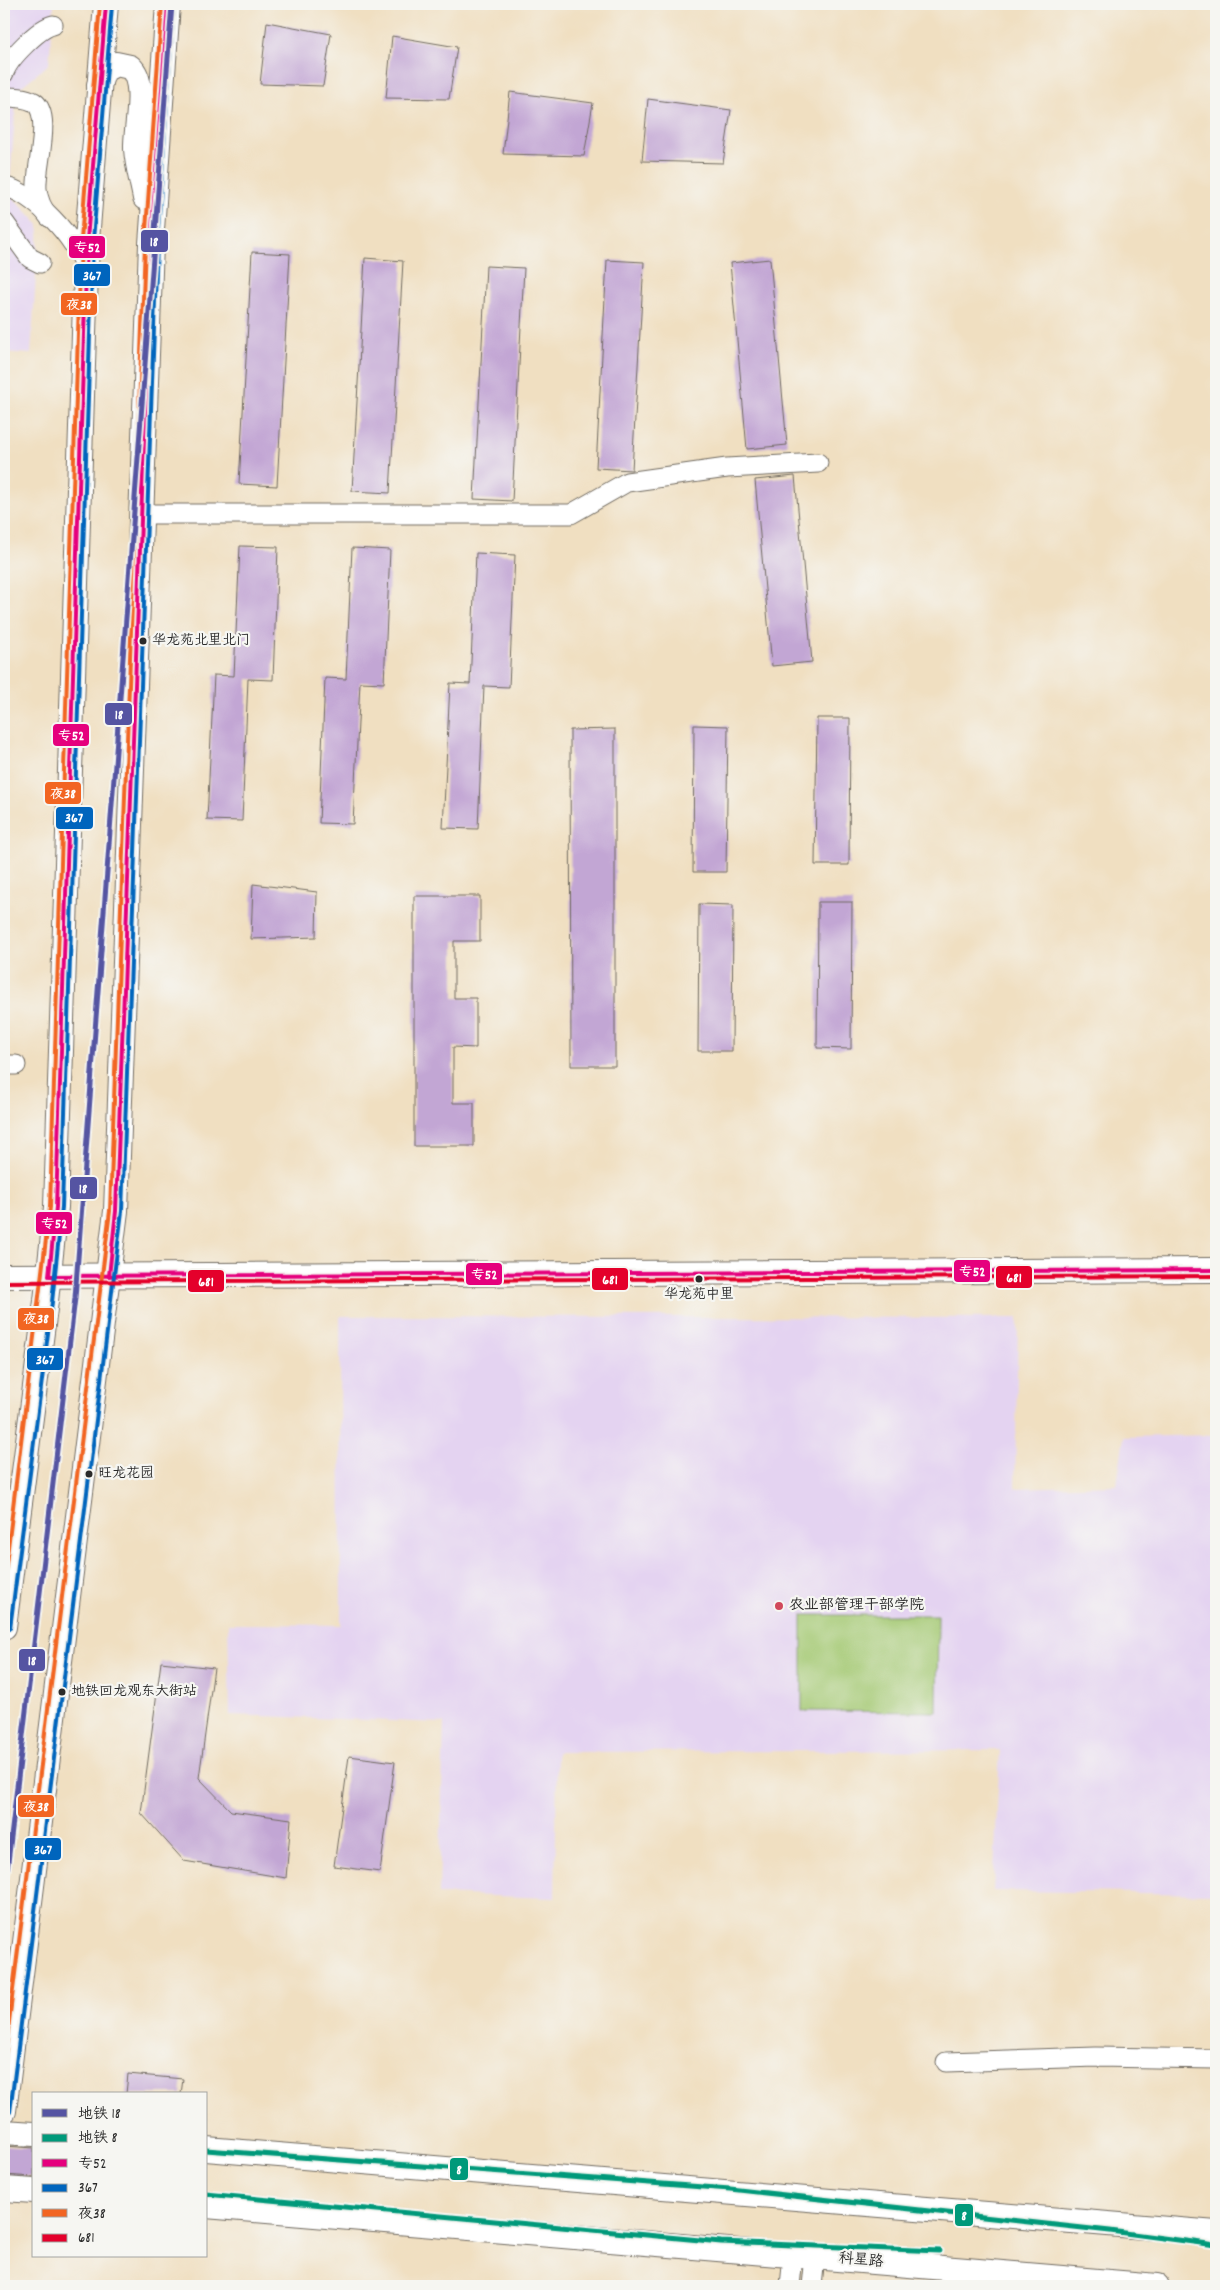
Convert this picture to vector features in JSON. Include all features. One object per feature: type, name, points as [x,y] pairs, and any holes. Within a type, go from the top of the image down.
[{"type":"main road","points":[[4,1627],[49,1276],[56,1207],[87,240],[106,4]]},
{"type":"main road","points":[[4,2111],[116,1211],[151,244],[168,4]]},
{"type":"main road","points":[[99,88],[102,74],[111,65],[126,65],[134,70],[138,78],[140,88],[136,148],[150,226],[151,244]]},
{"type":"main road","points":[[4,1276],[1216,1270]]},
{"type":"main road","points":[[4,2132],[32,2134]]},
{"type":"main road","points":[[208,2149],[1216,2233]]},
{"type":"main road","points":[[4,2189],[32,2191]]},
{"type":"main road","name":"科星路","points":[[208,2206],[1157,2286]]},
{"type":"street","points":[[4,73],[8,63],[41,30],[54,25]]},
{"type":"street","points":[[4,96],[30,100],[40,109],[43,127],[37,188],[40,201],[49,217]]},
{"type":"street","points":[[4,187],[21,192],[69,236],[80,253],[84,269],[85,298]]},
{"type":"street","points":[[4,222],[30,258],[40,263]]},
{"type":"street","points":[[141,514],[571,514],[627,482],[727,468],[818,463]]},
{"type":"street","points":[[946,2062],[1096,2057],[1216,2059]]},
{"type":"street","points":[[790,2286],[804,2256]]},
{"type":"street","points":[[804,2256],[812,2286]]},
{"type":"shaded area","points":[[4,4],[54,4],[49,64],[17,90],[9,193],[39,225],[31,354],[4,352]]},
{"type":"shaded area","name":"农业部管理干部学院","points":[[340,1316],[1018,1318],[1015,1488],[1117,1485],[1124,1437],[1216,1435],[1216,1894],[993,1891],[1000,1750],[557,1752],[555,1898],[439,1894],[444,1723],[230,1715],[228,1624],[341,1625]]},
{"type":"green space","points":[[802,1615],[938,1615],[937,1712],[802,1711]]},
{"type":"building","points":[[267,22],[331,34],[323,86],[260,84]]},
{"type":"building","points":[[392,36],[457,47],[449,99],[386,98]]},
{"type":"building","points":[[510,92],[593,103],[584,156],[503,154]]},
{"type":"building","points":[[648,99],[731,110],[723,163],[642,161]]},
{"type":"building","points":[[252,252],[290,254],[277,486],[239,484]]},
{"type":"building","points":[[365,258],[403,261],[390,493],[352,491]]},
{"type":"building","points":[[770,259],[787,445],[747,449],[730,263]]},
{"type":"building","points":[[607,260],[644,262],[632,470],[596,468]]},
{"type":"building","points":[[486,266],[524,268],[512,501],[474,499]]},
{"type":"building","points":[[795,476],[812,662],[772,666],[755,480]]},
{"type":"building","points":[[240,546],[278,547],[273,680],[248,679],[242,821],[207,820],[214,675],[234,676]]},
{"type":"building","points":[[352,548],[390,550],[384,683],[360,682],[353,824],[319,823],[325,678],[346,679]]},
{"type":"building","points":[[476,553],[515,555],[509,687],[484,686],[478,829],[443,828],[450,683],[470,684]]},
{"type":"building","points":[[817,718],[850,718],[849,865],[815,865]]},
{"type":"building","points":[[694,725],[728,726],[726,872],[693,872]]},
{"type":"building","points":[[615,729],[615,1066],[571,1066],[570,730]]},
{"type":"building","points":[[253,884],[317,892],[316,937],[251,939]]},
{"type":"building","points":[[414,896],[480,896],[480,941],[454,941],[454,998],[476,998],[476,1048],[453,1047],[453,1103],[474,1103],[474,1146],[414,1146]]},
{"type":"building","points":[[818,902],[852,902],[851,1049],[817,1048]]},
{"type":"building","points":[[699,904],[733,905],[732,1051],[698,1051]]},
{"type":"building","points":[[161,1662],[214,1668],[199,1778],[231,1811],[291,1819],[286,1878],[184,1861],[141,1813]]},
{"type":"building","points":[[349,1756],[395,1762],[380,1872],[334,1866]]},
{"type":"building","points":[[128,2074],[183,2079],[181,2092],[126,2092]]},
{"type":"building","points":[[4,2146],[32,2148],[32,2177],[4,2175]]},
{"type":"metro line","name":"18","points":[[4,1896],[75,1298],[172,4]]},
{"type":"metro line","name":"8","points":[[208,2150],[730,2189],[1110,2231],[1216,2245]]},
{"type":"metro line","name":"8","points":[[208,2194],[721,2242],[939,2251]]},
{"type":"transit line","name":"夜38","points":[[4,1580],[50,1207],[81,240],[100,4]]},
{"type":"transit line","name":"专52","points":[[106,4],[87,240],[56,1207],[49,1276],[1216,1270]]},
{"type":"transit line","name":"夜38","points":[[4,2062],[110,1211],[145,244],[162,4]]},
{"type":"transit line","name":"专52","points":[[109,1276],[116,1211],[151,244],[168,4]]},
{"type":"transit line","name":"367","points":[[10,2112],[122,1211],[157,244],[174,4]]},
{"type":"transit line","name":"367","points":[[10,1628],[52,1302],[62,1207],[93,240],[112,5]]},
{"type":"transit line","name":"681","points":[[4,1282],[1216,1276]]},
{"type":"place","name":"华龙苑北里北门","points":[[143,641]]},
{"type":"place","name":"华龙苑中里","points":[[699,1279]]},
{"type":"place","name":"旺龙花园","points":[[89,1474]]},
{"type":"place","name":"农业部管理干部学院","points":[[779,1606]]},
{"type":"place","name":"地铁回龙观东大街站","points":[[62,1692]]}]
